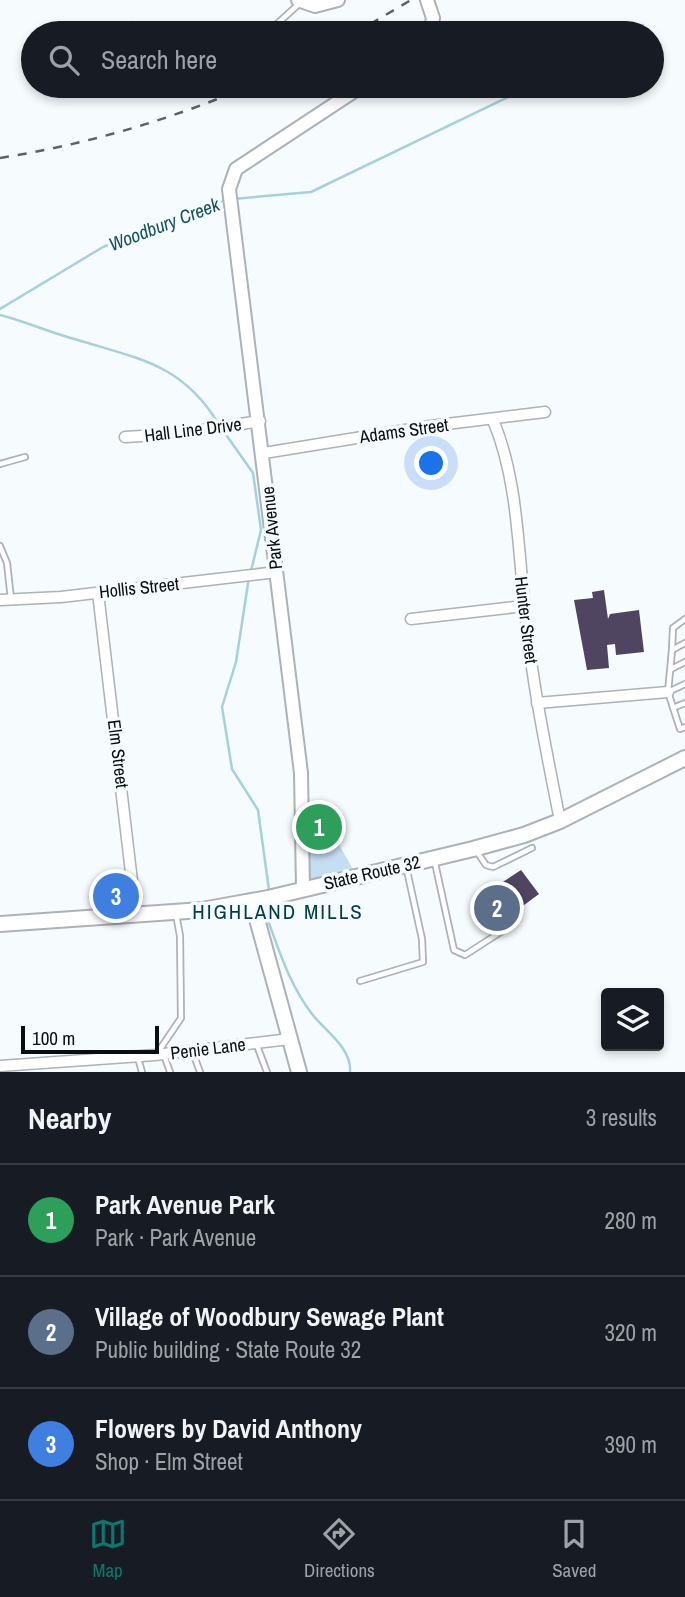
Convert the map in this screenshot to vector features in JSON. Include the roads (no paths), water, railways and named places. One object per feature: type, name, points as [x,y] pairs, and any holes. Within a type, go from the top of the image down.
[{"type":"main road","name":"State Route 32","points":[[0,924],[176,913],[253,901],[474,849],[524,835],[560,821],[685,758]]},
{"type":"main road","points":[[253,901],[299,1072]]},
{"type":"street","points":[[299,1],[316,6],[338,0]]},
{"type":"street","points":[[427,0],[432,21]]},
{"type":"street","name":"Park Avenue","points":[[303,889],[301,773],[264,453],[229,189],[236,169],[344,98]]},
{"type":"street","name":"Adams Street","points":[[264,453],[430,426],[545,412]]},
{"type":"street","name":"Hunter Street","points":[[493,420],[504,451],[512,495],[537,703],[560,821]]},
{"type":"street","name":"Hall Line Drive","points":[[125,437],[219,428],[260,421]]},
{"type":"street","name":"Hollis Street","points":[[5,600],[254,577],[277,572]]},
{"type":"street","name":"Elm Street","points":[[98,593],[136,915]]},
{"type":"street","points":[[411,619],[524,606]]},
{"type":"street","points":[[537,703],[668,692]]},
{"type":"street","name":"Penie Lane","points":[[0,1066],[160,1055],[289,1039]]},
{"type":"lane","points":[[279,21],[299,1]]},
{"type":"lane","points":[[0,464],[25,457]]},
{"type":"lane","points":[[0,546],[7,563],[5,600]]},
{"type":"lane","points":[[685,619],[673,628],[668,692],[680,729],[685,726]]},
{"type":"lane","points":[[672,650],[685,643]]},
{"type":"lane","points":[[671,669],[685,662]]},
{"type":"lane","points":[[668,692],[685,684]]},
{"type":"lane","points":[[673,708],[685,703]]},
{"type":"lane","points":[[474,849],[489,867],[532,848]]},
{"type":"lane","points":[[434,858],[454,950],[465,955],[474,953],[510,926]]},
{"type":"lane","points":[[360,981],[423,962],[422,939],[405,865]]},
{"type":"lane","points":[[170,1072],[160,1055],[181,1018],[180,936],[176,913]]},
{"type":"lane","points":[[256,1043],[267,1072]]},
{"type":"lane","points":[[192,1051],[201,1072]]},
{"type":"lane","points":[[137,1057],[142,1072]]},
{"type":"waterway","name":"Woodbury Creek","points":[[233,199],[311,192],[506,98]]},
{"type":"waterway","name":"Woodbury Creek","points":[[0,309],[103,247],[227,199]]},
{"type":"waterway","points":[[0,315],[157,366],[190,388],[218,423]]},
{"type":"waterway","points":[[222,429],[253,473],[261,530],[251,571]]},
{"type":"waterway","points":[[249,577],[236,662],[222,707],[232,769],[258,810],[269,890]]},
{"type":"waterway","points":[[266,915],[297,991],[312,1014],[337,1040],[347,1055],[350,1072]]},
{"type":"railway","points":[[375,21],[411,0]]},
{"type":"railway","points":[[0,158],[126,130],[219,98]]},
{"type":"place","name":"Park Avenue Park","points":[[319,827]]},
{"type":"place","name":"Flowers by David Anthony","points":[[116,896]]},
{"type":"place","name":"Village of Woodbury Sewage Plant","points":[[497,908]]},
{"type":"district","name":"HIGHLAND MILLS","points":[[278,912]]}]
